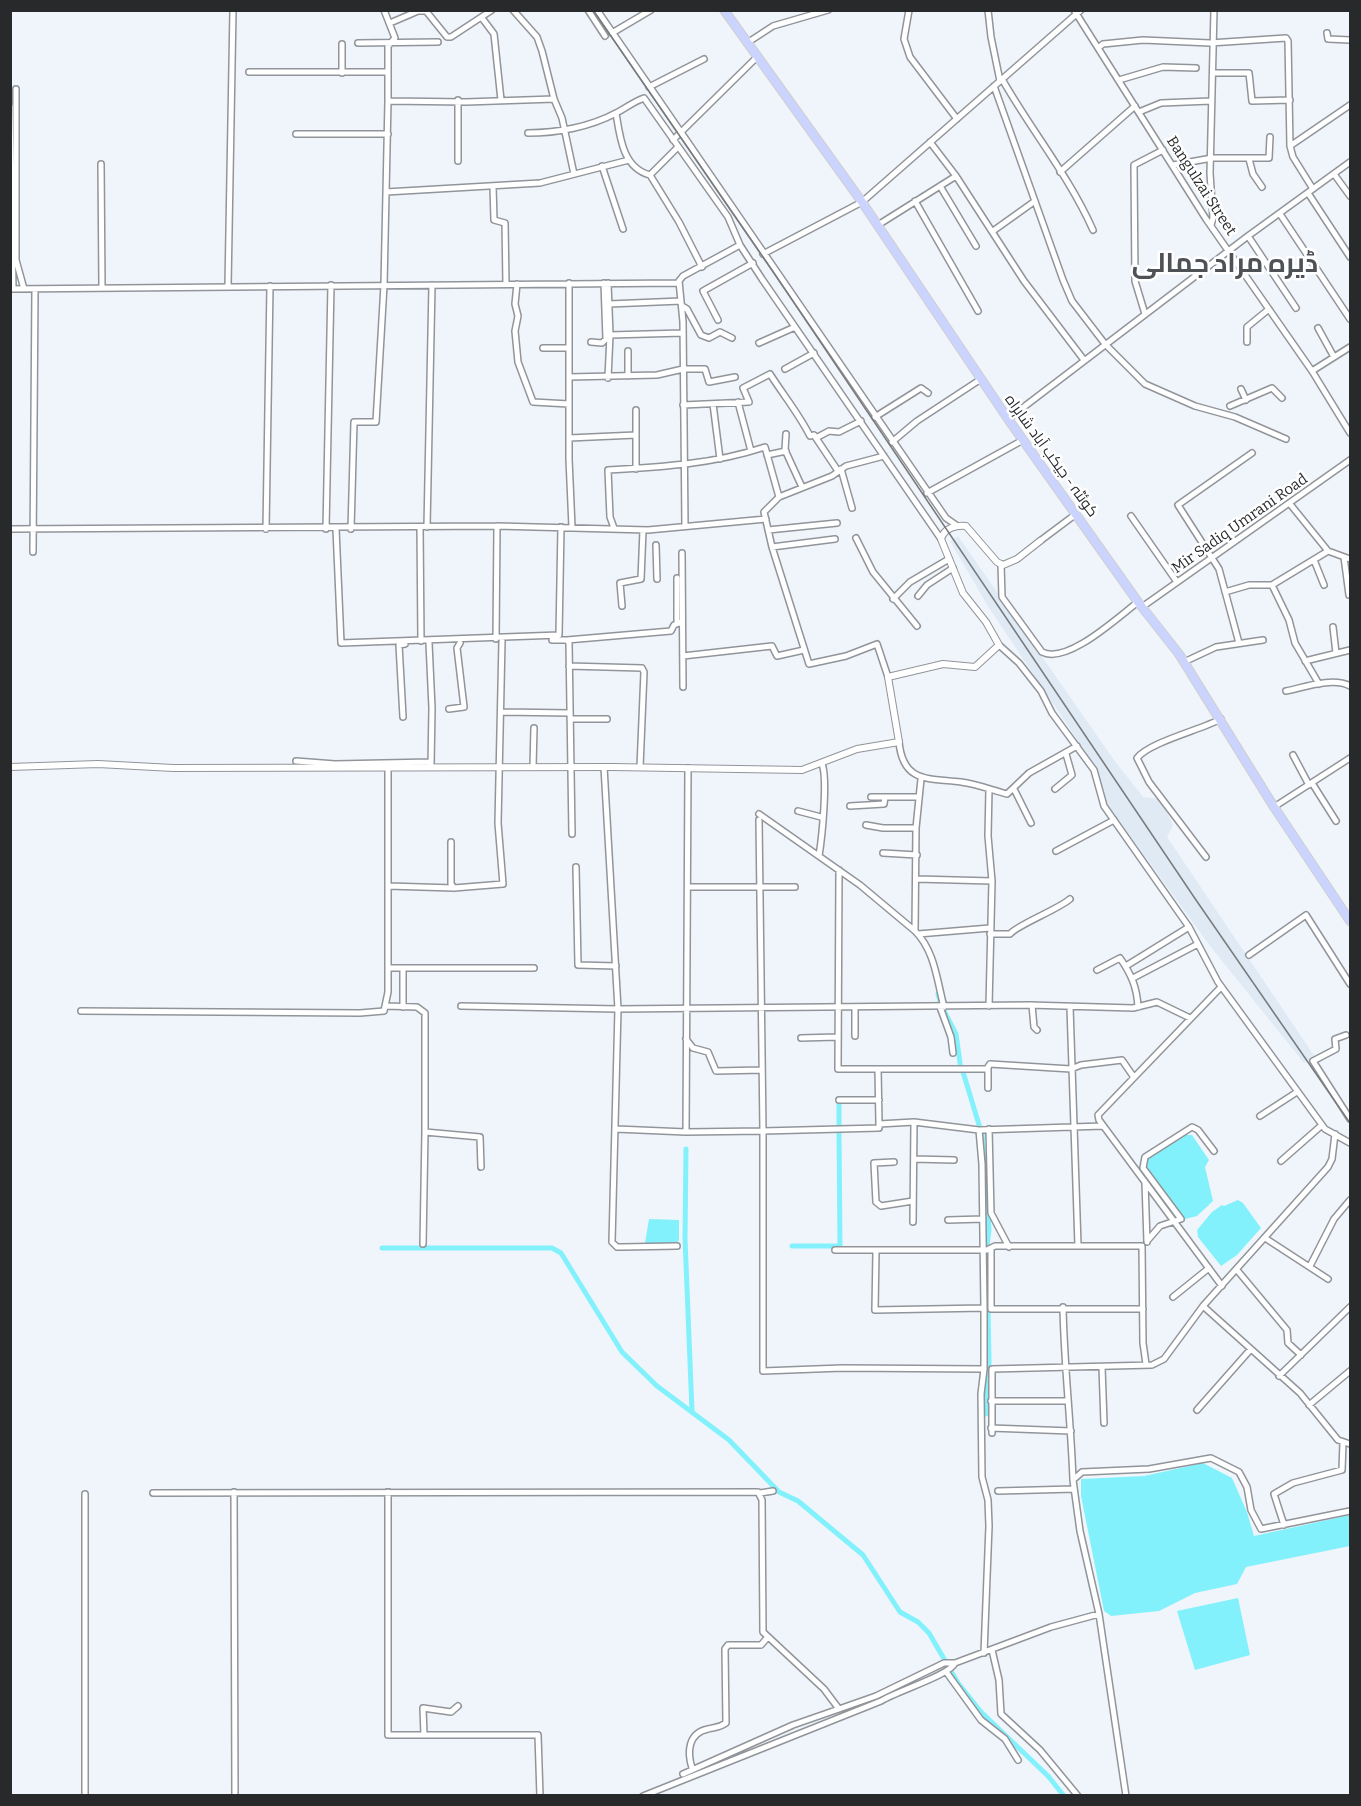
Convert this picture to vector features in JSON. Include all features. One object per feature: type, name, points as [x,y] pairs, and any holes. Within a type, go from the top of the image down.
[{"type":"highway","name":"کوئٹہ - جیکب آباد شاہراہ","points":[[724,10],[756,58],[878,225],[1008,419],[1184,662],[1274,807],[1350,921]]},
{"type":"street","points":[[228,286],[233,10]]},
{"type":"street","points":[[384,10],[396,38],[389,43]]},
{"type":"street","points":[[390,23],[418,11],[426,11],[447,37],[452,37],[492,10]]},
{"type":"street","points":[[513,10],[537,37],[565,131],[574,174]]},
{"type":"street","points":[[588,10],[605,36]]},
{"type":"street","points":[[597,10],[874,417],[946,518],[956,525],[970,529],[1001,564],[1017,559],[1076,514]]},
{"type":"street","points":[[612,33],[651,10]]},
{"type":"street","points":[[746,44],[773,26],[828,10]]},
{"type":"street","points":[[909,10],[904,39],[910,57],[957,119]]},
{"type":"street","points":[[988,10],[991,37],[1001,80],[1076,194],[1094,230]]},
{"type":"street","points":[[1211,225],[1214,218],[1211,101],[1214,10]]},
{"type":"street","points":[[763,254],[862,202],[1078,12]]},
{"type":"street","name":"Bangulzai Street","points":[[1078,12],[1098,48],[1211,225],[1312,371],[1350,433]]},
{"type":"street","points":[[482,18],[494,34],[501,100]]},
{"type":"street","points":[[1327,33],[1328,39],[1350,40]]},
{"type":"street","points":[[1098,48],[1103,44],[1143,40],[1214,41],[1286,38],[1288,41],[1290,146],[1311,191],[1350,257]]},
{"type":"street","points":[[358,43],[438,42]]},
{"type":"street","points":[[351,529],[354,422],[376,422],[384,285],[389,43]]},
{"type":"street","points":[[342,44],[342,73]]},
{"type":"street","points":[[673,140],[682,134],[756,58]]},
{"type":"street","points":[[649,87],[704,59]]},
{"type":"street","points":[[1119,80],[1163,67],[1196,68]]},
{"type":"street","points":[[249,72],[388,72]]},
{"type":"street","points":[[1213,73],[1249,73],[1252,101],[1290,99]]},
{"type":"street","points":[[994,86],[1072,302],[1105,344],[1144,384],[1195,406],[1235,417],[1286,439]]},
{"type":"street","points":[[10,98],[16,89],[16,260],[24,289]]},
{"type":"street","points":[[528,133],[565,131],[616,113],[627,104],[644,98],[728,217],[740,245],[941,539],[966,598],[986,622],[999,645],[1018,663],[1041,691],[1052,713],[1094,770],[1104,806],[1189,927],[1221,987],[1322,1125],[1350,1143]]},
{"type":"street","points":[[388,101],[554,99]]},
{"type":"street","points":[[458,100],[458,161]]},
{"type":"street","points":[[1139,112],[1161,103],[1211,101]]},
{"type":"street","points":[[1290,146],[1350,105]]},
{"type":"street","points":[[10,106],[12,289],[679,284]]},
{"type":"street","points":[[1060,172],[1135,106]]},
{"type":"street","points":[[616,113],[629,160],[634,168],[650,175],[679,222],[702,267]]},
{"type":"street","points":[[296,134],[388,134]]},
{"type":"street","points":[[1173,165],[1212,158],[1270,158],[1270,137]]},
{"type":"street","points":[[930,142],[956,176],[1024,281],[1084,360]]},
{"type":"street","points":[[650,175],[678,147]]},
{"type":"street","points":[[1145,314],[1135,281],[1134,169],[1136,163],[1163,150]]},
{"type":"street","points":[[1249,159],[1252,174],[1262,187]]},
{"type":"street","points":[[386,192],[540,183],[629,160]]},
{"type":"street","points":[[1008,419],[1248,236],[1350,162]]},
{"type":"street","points":[[101,164],[102,287]]},
{"type":"street","points":[[602,166],[623,229]]},
{"type":"street","points":[[1334,174],[1350,196]]},
{"type":"street","points":[[878,225],[956,176]]},
{"type":"street","points":[[493,186],[494,220],[505,223],[506,284]]},
{"type":"street","points":[[940,186],[976,246]]},
{"type":"street","points":[[915,201],[978,311]]},
{"type":"street","points":[[993,231],[1035,201]]},
{"type":"street","points":[[1280,214],[1350,319]]},
{"type":"street","points":[[1248,236],[1296,308]]},
{"type":"street","points":[[685,526],[683,333],[679,284],[683,276],[740,245]]},
{"type":"street","points":[[718,320],[703,291],[753,263]]},
{"type":"street","points":[[606,283],[610,336],[608,378]]},
{"type":"street","points":[[591,342],[602,343],[606,339],[606,283]]},
{"type":"street","points":[[517,284],[515,304],[518,316],[515,331],[518,362],[533,402],[569,404]]},
{"type":"street","points":[[569,284],[569,438],[572,527]]},
{"type":"street","points":[[326,529],[331,285]]},
{"type":"street","points":[[427,527],[432,285]]},
{"type":"street","points":[[266,529],[270,286]]},
{"type":"street","points":[[33,552],[35,289]]},
{"type":"street","points":[[609,304],[681,304],[687,309],[701,335],[709,339],[720,332],[732,338]]},
{"type":"street","points":[[1247,342],[1247,327],[1269,309]]},
{"type":"street","points":[[759,343],[795,327]]},
{"type":"street","points":[[1318,328],[1334,357]]},
{"type":"street","points":[[610,336],[683,333]]},
{"type":"street","points":[[1312,371],[1350,347]]},
{"type":"street","points":[[543,348],[569,348]]},
{"type":"street","points":[[628,351],[628,376]]},
{"type":"street","points":[[785,369],[814,353]]},
{"type":"street","points":[[569,377],[608,378],[657,375],[683,369],[705,369],[709,382],[735,377]]},
{"type":"street","points":[[683,405],[749,402],[743,388],[770,374],[786,399],[798,411],[810,436],[814,435],[839,470],[852,508]]},
{"type":"street","points":[[892,442],[917,421],[981,379]]},
{"type":"street","points":[[874,417],[921,388],[928,393]]},
{"type":"street","points":[[1230,406],[1274,388],[1282,398]]},
{"type":"street","points":[[1241,389],[1246,400]]},
{"type":"street","points":[[738,402],[751,451]]},
{"type":"street","points":[[714,404],[720,459]]},
{"type":"street","points":[[636,410],[636,470]]},
{"type":"street","points":[[816,438],[829,431],[839,432],[861,421]]},
{"type":"street","points":[[786,434],[786,451],[802,487]]},
{"type":"street","points":[[569,438],[636,435]]},
{"type":"street","points":[[927,493],[1023,440]]},
{"type":"street","points":[[614,528],[610,517],[608,470],[636,470],[720,459],[765,447],[779,496]]},
{"type":"street","points":[[767,455],[786,451]]},
{"type":"street","points":[[1239,643],[1219,569],[1178,505],[1252,453]]},
{"type":"street","points":[[884,456],[861,460],[779,496],[766,507],[772,547],[809,664],[846,656],[877,644],[888,677],[903,763],[921,779],[962,782],[1007,794],[1029,773],[1077,747]]},
{"type":"street","name":"Mir Sadiq Umrani Road","points":[[1001,564],[1002,597],[1042,652],[1047,655],[1065,654],[1177,582],[1349,463]]},
{"type":"street","points":[[1290,504],[1328,551],[1350,559]]},
{"type":"street","points":[[1131,516],[1177,582]]},
{"type":"street","points":[[10,529],[184,526],[351,529],[497,526],[643,530],[766,519]]},
{"type":"street","points":[[768,530],[837,523]]},
{"type":"street","points":[[941,539],[946,531],[956,525]]},
{"type":"street","points":[[388,886],[454,888],[503,884],[498,823],[502,712],[497,526]]},
{"type":"street","points":[[420,527],[421,641]]},
{"type":"street","points":[[403,717],[399,644],[460,643],[559,635],[561,527]]},
{"type":"street","points":[[336,529],[340,642],[567,640],[671,631],[674,625],[681,623]]},
{"type":"street","points":[[622,606],[620,583],[641,579],[643,530]]},
{"type":"street","points":[[856,538],[873,572],[916,626]]},
{"type":"street","points":[[772,547],[835,539]]},
{"type":"street","points":[[656,545],[657,579]]},
{"type":"street","points":[[1225,592],[1249,585],[1272,585],[1328,551]]},
{"type":"street","points":[[682,552],[683,687]]},
{"type":"street","points":[[1344,557],[1349,596]]},
{"type":"street","points":[[893,599],[910,582],[949,559]]},
{"type":"street","points":[[1314,560],[1324,585]]},
{"type":"street","points":[[918,596],[927,585],[953,568]]},
{"type":"street","points":[[677,579],[678,621],[681,623]]},
{"type":"street","points":[[1272,585],[1289,620],[1295,644],[1318,684]]},
{"type":"street","points":[[1333,627],[1336,653]]},
{"type":"street","points":[[567,640],[572,834]]},
{"type":"street","points":[[1184,662],[1216,646],[1263,640]]},
{"type":"street","points":[[449,709],[464,707],[457,648],[460,643]]},
{"type":"street","points":[[429,644],[432,708],[431,764]]},
{"type":"street","points":[[888,677],[943,664],[975,668],[999,645]]},
{"type":"street","points":[[683,656],[772,646],[777,656],[804,650]]},
{"type":"street","points":[[1305,661],[1350,650]]},
{"type":"street","points":[[569,666],[642,668],[644,672],[640,767]]},
{"type":"street","points":[[1286,691],[1318,684],[1341,683],[1350,686]]},
{"type":"street","points":[[502,712],[607,719]]},
{"type":"street","points":[[1206,857],[1149,782],[1137,758],[1154,748],[1221,719]]},
{"type":"street","points":[[533,767],[534,728]]},
{"type":"street","points":[[296,761],[335,764],[501,767],[802,770],[857,750],[899,742]]},
{"type":"street","points":[[1055,789],[1073,774],[1065,754]]},
{"type":"street","points":[[1293,755],[1336,821]]},
{"type":"street","points":[[1274,807],[1350,758]]},
{"type":"street","points":[[10,767],[98,764],[173,768],[388,767],[431,764]]},
{"type":"street","points":[[819,856],[825,791],[825,771],[822,764]]},
{"type":"street","points":[[387,1006],[388,767]]},
{"type":"street","points":[[604,767],[618,1010],[613,1243],[622,1247],[677,1246]]},
{"type":"street","points":[[686,1132],[688,768]]},
{"type":"street","points":[[916,933],[916,828],[921,779]]},
{"type":"street","points":[[988,1006],[992,881],[988,836],[989,789]]},
{"type":"street","points":[[1014,789],[1031,823]]},
{"type":"street","points":[[871,797],[919,797]]},
{"type":"street","points":[[850,806],[884,804],[885,797]]},
{"type":"street","points":[[798,811],[822,817]]},
{"type":"street","points":[[953,1053],[933,962],[916,933],[839,870],[759,817],[763,1371],[842,1368],[984,1369]]},
{"type":"street","points":[[1056,851],[1114,820]]},
{"type":"street","points":[[866,825],[883,828],[916,828]]},
{"type":"street","points":[[451,842],[451,884],[454,888]]},
{"type":"street","points":[[883,853],[917,855]]},
{"type":"street","points":[[576,867],[578,964],[616,966]]},
{"type":"street","points":[[839,870],[836,1008],[838,1069],[988,1069]]},
{"type":"street","points":[[917,879],[992,881]]},
{"type":"street","points":[[688,887],[795,887]]},
{"type":"street","points":[[916,933],[990,931],[1010,934],[1013,930],[1038,919],[1070,899]]},
{"type":"street","points":[[1249,955],[1306,915],[1350,984]]},
{"type":"street","points":[[1126,966],[1189,927]]},
{"type":"street","points":[[1133,978],[1198,944]]},
{"type":"street","points":[[1097,970],[1120,958],[1133,978],[1138,1007]]},
{"type":"street","points":[[388,968],[534,968]]},
{"type":"street","points":[[403,968],[403,1007]]},
{"type":"street","points":[[1221,987],[1098,1114],[1103,1126],[1222,1286]]},
{"type":"street","points":[[461,1006],[618,1010],[1032,1005],[1138,1007],[1157,1002],[1190,1017]]},
{"type":"street","points":[[1032,1005],[1034,1028],[1037,1030]]},
{"type":"street","points":[[81,1011],[360,1013],[379,1012],[387,1006],[421,1008],[425,1017],[423,1244]]},
{"type":"street","points":[[1070,1007],[1078,1245]]},
{"type":"street","points":[[855,1008],[855,1036]]},
{"type":"street","points":[[1346,1035],[1335,1039],[1336,1049],[1313,1061],[1350,1119]]},
{"type":"street","points":[[801,1038],[837,1037]]},
{"type":"street","points":[[685,1038],[693,1048],[708,1052],[716,1071],[762,1070]]},
{"type":"street","points":[[988,1088],[990,1064],[1071,1069],[1081,1065],[1122,1060],[1133,1076]]},
{"type":"street","points":[[616,1129],[686,1132],[879,1128],[878,1069]]},
{"type":"street","points":[[1260,1116],[1297,1092]]},
{"type":"street","points":[[839,1100],[879,1100]]},
{"type":"street","points":[[879,1124],[914,1122],[979,1130],[1103,1126]]},
{"type":"street","points":[[913,1222],[914,1122]]},
{"type":"street","points":[[1281,1161],[1322,1125]]},
{"type":"street","points":[[836,1250],[982,1251],[1009,1247],[1145,1244],[1160,1226],[1181,1220],[1143,1168],[1145,1157],[1192,1127],[1198,1130],[1214,1151]]},
{"type":"street","points":[[979,1130],[984,1308],[984,1369],[981,1394],[982,1477],[988,1500],[989,1526],[984,1653]]},
{"type":"street","points":[[989,1130],[991,1213],[1009,1247]]},
{"type":"street","points":[[425,1132],[480,1137],[481,1167]]},
{"type":"street","points":[[1071,1431],[992,1431],[992,1369],[1152,1365],[1164,1359],[1203,1306],[1328,1167],[1335,1134]]},
{"type":"street","points":[[914,1159],[954,1160]]},
{"type":"street","points":[[894,1162],[874,1163],[876,1202],[881,1206],[913,1201]]},
{"type":"street","points":[[1145,1182],[1143,1309],[1146,1364]]},
{"type":"street","points":[[1310,1266],[1334,1219],[1350,1200]]},
{"type":"street","points":[[948,1220],[983,1219]]},
{"type":"street","points":[[1265,1238],[1328,1279]]},
{"type":"street","points":[[992,1248],[991,1309],[1064,1307],[1143,1309]]},
{"type":"street","points":[[876,1251],[875,1310],[984,1308]]},
{"type":"street","points":[[1173,1297],[1209,1268]]},
{"type":"street","points":[[1237,1270],[1287,1330],[1288,1343],[1301,1355]]},
{"type":"street","points":[[1203,1306],[1309,1405],[1338,1440],[1350,1444]]},
{"type":"street","points":[[1064,1307],[1065,1368],[1074,1489],[1080,1531],[1099,1614],[1126,1796]]},
{"type":"street","points":[[1279,1376],[1350,1307]]},
{"type":"street","points":[[1197,1410],[1250,1350]]},
{"type":"street","points":[[1102,1367],[1104,1423]]},
{"type":"street","points":[[1309,1405],[1350,1371]]},
{"type":"street","points":[[991,1401],[1067,1401]]},
{"type":"street","points":[[1284,1525],[1274,1494],[1293,1483],[1342,1470],[1343,1442]]},
{"type":"street","points":[[1073,1480],[1082,1472],[1149,1468],[1211,1458],[1239,1472],[1247,1487],[1251,1510],[1261,1529],[1350,1511]]},
{"type":"street","points":[[998,1491],[1074,1489]]},
{"type":"street","points":[[153,1492],[760,1493],[773,1491]]},
{"type":"street","points":[[234,1492],[236,1796]]},
{"type":"street","points":[[388,1492],[388,1735],[538,1735],[540,1796]]},
{"type":"street","points":[[760,1493],[763,1632],[824,1689],[839,1709]]},
{"type":"street","points":[[85,1494],[85,1796]]},
{"type":"street","points":[[683,1774],[692,1768],[793,1725],[876,1696],[1051,1627],[1099,1614]]},
{"type":"street","points":[[692,1768],[690,1744],[692,1739],[704,1730],[716,1729],[726,1723],[725,1649],[728,1645],[761,1645],[767,1638]]},
{"type":"street","points":[[992,1650],[999,1680],[1001,1714],[1040,1750],[1078,1796]]},
{"type":"street","points":[[949,1667],[981,1720],[1005,1739],[1018,1760]]},
{"type":"street","points":[[643,1796],[881,1701],[949,1667]]},
{"type":"street","points":[[424,1735],[423,1708],[452,1712],[458,1706]]},
{"type":"shaded area","points":[[958,536],[1114,760],[1143,797],[1160,799],[1173,825],[1167,837],[1315,1057],[1304,1063],[1210,946],[1107,804],[1095,766],[989,608],[950,541]]},
{"type":"water","points":[[1184,1135],[1192,1135],[1209,1160],[1205,1167],[1213,1201],[1197,1216],[1185,1219],[1144,1167],[1147,1160]]},
{"type":"water","points":[[1238,1200],[1243,1203],[1261,1228],[1237,1255],[1221,1266],[1198,1237],[1197,1230],[1212,1212],[1222,1205]]},
{"type":"water","points":[[649,1219],[679,1220],[679,1240],[676,1244],[648,1245],[645,1243]]},
{"type":"water","points":[[1203,1463],[1232,1478],[1247,1512],[1254,1536],[1350,1515],[1350,1546],[1246,1567],[1237,1584],[1195,1593],[1159,1611],[1111,1616],[1104,1611],[1081,1496],[1081,1479],[1144,1476]]},
{"type":"water","points":[[1238,1598],[1250,1655],[1195,1670],[1177,1611]]},
{"type":"waterway","points":[[938,994],[941,1004]]},
{"type":"waterway","points":[[943,1009],[956,1034],[961,1070]]},
{"type":"waterway","points":[[963,1072],[980,1128]]},
{"type":"waterway","points":[[839,1102],[839,1126]]},
{"type":"waterway","points":[[792,1246],[840,1246],[839,1132]]},
{"type":"waterway","points":[[982,1133],[989,1230],[987,1246]]},
{"type":"waterway","points":[[686,1149],[685,1239],[692,1411]]},
{"type":"waterway","points":[[382,1248],[552,1248],[561,1253],[622,1352],[657,1386],[729,1440],[779,1492],[798,1501],[863,1555],[900,1612],[918,1622],[929,1633],[958,1683],[981,1712],[1048,1776],[1064,1796]]},
{"type":"waterway","points":[[986,1414],[989,1361],[987,1255]]},
{"type":"railway","points":[[593,10],[772,270],[1196,900],[1350,1123]]},
{"type":"district","name":"ڈیرہ مراد جمالی","points":[[1225,264]]}]
